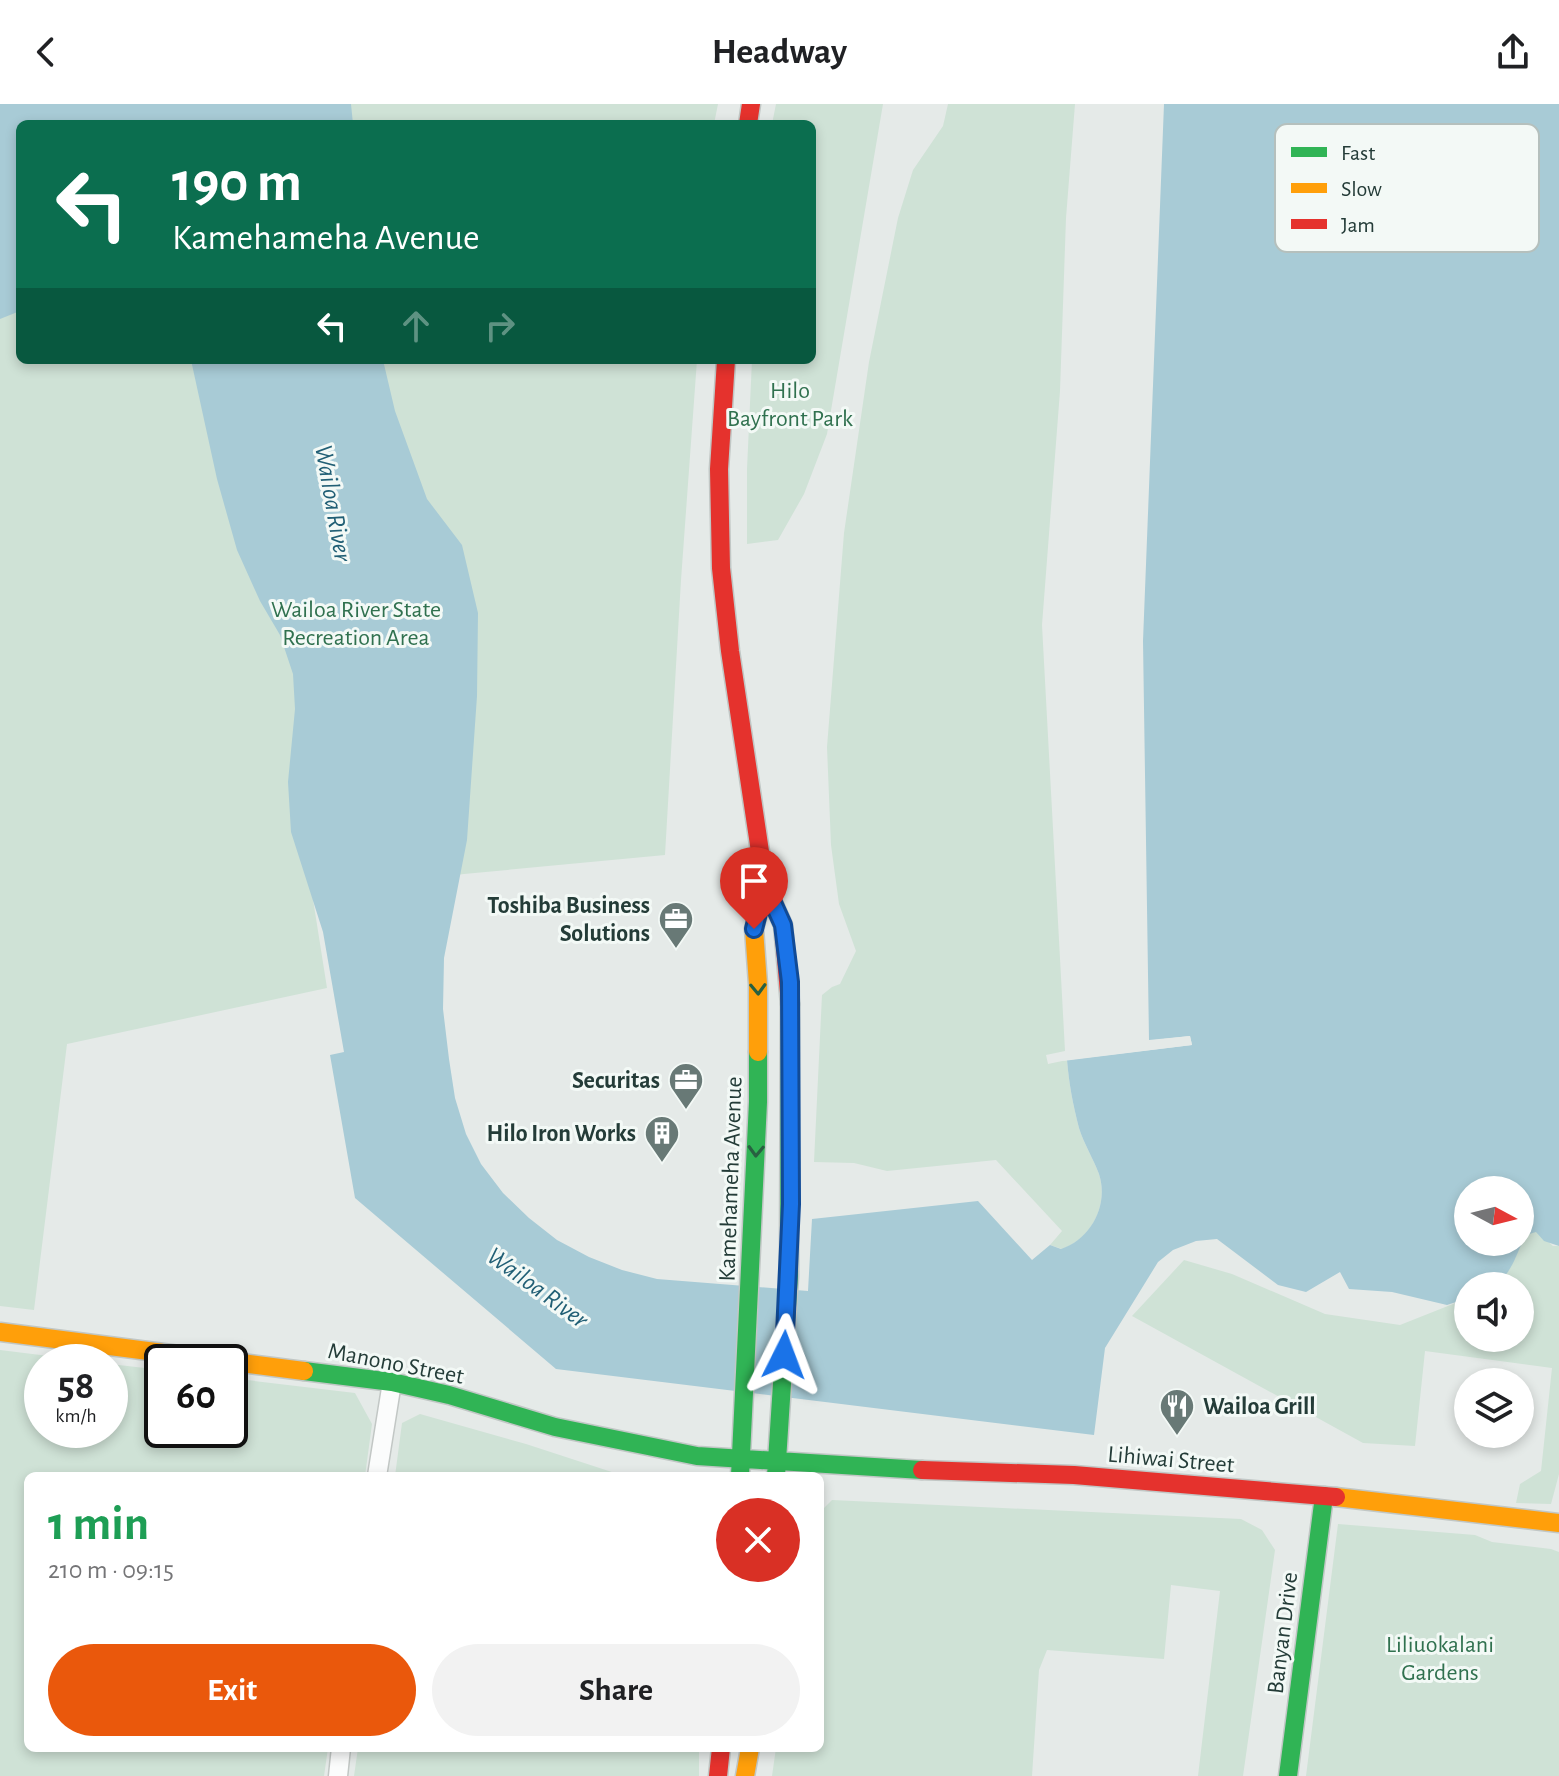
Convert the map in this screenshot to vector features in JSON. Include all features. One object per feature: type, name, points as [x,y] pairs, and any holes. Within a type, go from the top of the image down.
[{"type":"street","name":"Kamehameha Avenue","points":[[726,364],[719,469],[721,568],[730,651],[765,885],[783,925],[790,982],[789,1276],[777,1469]]},
{"type":"street","name":"Kamehameha Avenue","points":[[740,1468],[758,1091],[758,984],[754,929],[765,885]]},
{"type":"street","name":"Manono Street","points":[[0,1332],[392,1382],[613,1441],[697,1456],[740,1468],[777,1469]]},
{"type":"street","points":[[378,1472],[392,1382]]},
{"type":"street","name":"Lihiwai Street","points":[[777,1469],[1074,1475],[1324,1496],[1559,1523]]},
{"type":"street","name":"Banyan Drive","points":[[1288,1776],[1324,1496]]},
{"type":"street","points":[[338,1776],[341,1752]]},
{"type":"street","points":[[718,1776],[721,1752]]},
{"type":"street","points":[[745,1776],[749,1752]]},
{"type":"green space","name":"Wailoa River State Recreation Area","points":[[0,104],[718,104],[715,120],[16,120],[16,364],[697,364],[665,855],[464,874],[312,893],[327,988],[67,1044],[34,1310],[0,1306]]},
{"type":"green space","name":"Hilo Bayfront Park","points":[[776,104],[883,104],[827,434],[804,494],[778,540],[747,544],[752,364],[816,364],[816,120],[773,120]]},
{"type":"green space","points":[[948,104],[1075,104],[1066,218],[1060,391],[1042,625],[1065,1051],[1046,1055],[1048,1064],[1067,1060],[1077,1119],[1099,1174],[1102,1197],[1089,1229],[1062,1249],[1050,1245],[1062,1231],[996,1160],[887,1171],[854,1163],[814,1162],[822,995],[840,984],[856,951],[839,904],[831,845],[827,747],[844,533],[869,362],[898,218],[913,170],[943,126]]},
{"type":"green space","points":[[1534,1232],[1553,1246],[1559,1246],[1559,1474],[1551,1504],[1516,1503],[1520,1484],[1541,1471],[1552,1368],[1425,1351],[1415,1446],[1363,1443],[1132,1316],[1184,1260],[1232,1274],[1325,1314],[1400,1325],[1454,1304],[1454,1352],[1534,1352],[1534,1272],[1506,1272],[1516,1256],[1534,1256]]},
{"type":"green space","points":[[0,1350],[24,1353],[24,1448],[128,1448],[128,1366],[144,1368],[144,1448],[248,1448],[248,1380],[355,1393],[372,1424],[366,1472],[24,1472],[24,1752],[327,1752],[324,1776],[0,1776]]},
{"type":"green space","points":[[420,1414],[612,1472],[396,1472],[402,1423]]},
{"type":"green space","points":[[832,1500],[1241,1519],[1262,1530],[1275,1550],[1243,1776],[1198,1776],[1220,1591],[1171,1585],[1164,1659],[1047,1650],[1039,1670],[1032,1776],[772,1776],[775,1752],[824,1752],[824,1508]]},
{"type":"green space","name":"Liliuokalani Gardens","points":[[1338,1524],[1475,1535],[1492,1542],[1559,1552],[1559,1776],[1306,1776]]},
{"type":"green space","points":[[357,1752],[699,1752],[699,1776],[354,1776]]},
{"type":"water","points":[[0,104],[351,104],[353,120],[16,120],[16,313],[0,319]]},
{"type":"water","name":"Wailoa River","points":[[1164,104],[1559,104],[1559,1246],[1544,1241],[1534,1233],[1534,1176],[1454,1176],[1454,1256],[1517,1256],[1508,1272],[1454,1272],[1454,1303],[1447,1305],[1392,1292],[1349,1289],[1340,1272],[1306,1292],[1278,1285],[1217,1239],[1196,1241],[1173,1250],[1158,1262],[1105,1348],[1094,1435],[556,1369],[355,1198],[330,1055],[344,1052],[323,932],[291,832],[288,782],[295,709],[293,674],[280,635],[260,601],[237,550],[217,479],[192,364],[384,364],[395,411],[427,499],[462,545],[478,613],[477,696],[467,840],[444,958],[443,1009],[449,1059],[455,1098],[466,1134],[481,1164],[503,1193],[557,1240],[622,1270],[657,1279],[808,1291],[812,1219],[978,1201],[1032,1260],[1050,1245],[1061,1249],[1081,1237],[1095,1219],[1102,1197],[1099,1174],[1079,1128],[1067,1060],[1192,1045],[1190,1036],[1149,1040],[1143,641]]},
{"type":"pier","points":[[1190,1036],[1192,1045],[1063,1061],[1066,1056],[1187,1042],[1149,1044],[1145,1041]]},
{"type":"traffic: fast","points":[[776,1472],[789,1276],[790,1004]]},
{"type":"traffic: fast","points":[[740,1472],[758,1052]]},
{"type":"traffic: fast","points":[[304,1371],[392,1382],[449,1395],[555,1427],[697,1456],[922,1470]]},
{"type":"traffic: fast","points":[[1288,1776],[1324,1496]]},
{"type":"traffic: slow","points":[[758,1052],[754,929],[765,885]]},
{"type":"traffic: slow","points":[[0,1332],[304,1371]]},
{"type":"traffic: slow","points":[[1336,1497],[1559,1523]]},
{"type":"traffic: slow","points":[[745,1776],[749,1752]]},
{"type":"traffic: jam","points":[[749,120],[751,104]]},
{"type":"traffic: jam","points":[[726,364],[719,469],[721,568],[730,651],[765,885],[783,925],[790,1004]]},
{"type":"traffic: jam","points":[[922,1470],[1074,1475],[1336,1497]]},
{"type":"traffic: jam","points":[[718,1776],[721,1752]]},
{"type":"place","name":"Toshiba Business Solutions","points":[[676,950]]},
{"type":"place","name":"Securitas","points":[[686,1111]]},
{"type":"place","name":"Hilo Iron Works","points":[[662,1164]]},
{"type":"place","name":"Wailoa Grill","points":[[1177,1437]]},
{"type":"route","points":[[754,929],[765,885],[783,925],[790,982],[791,1204],[784,1355]]}]
